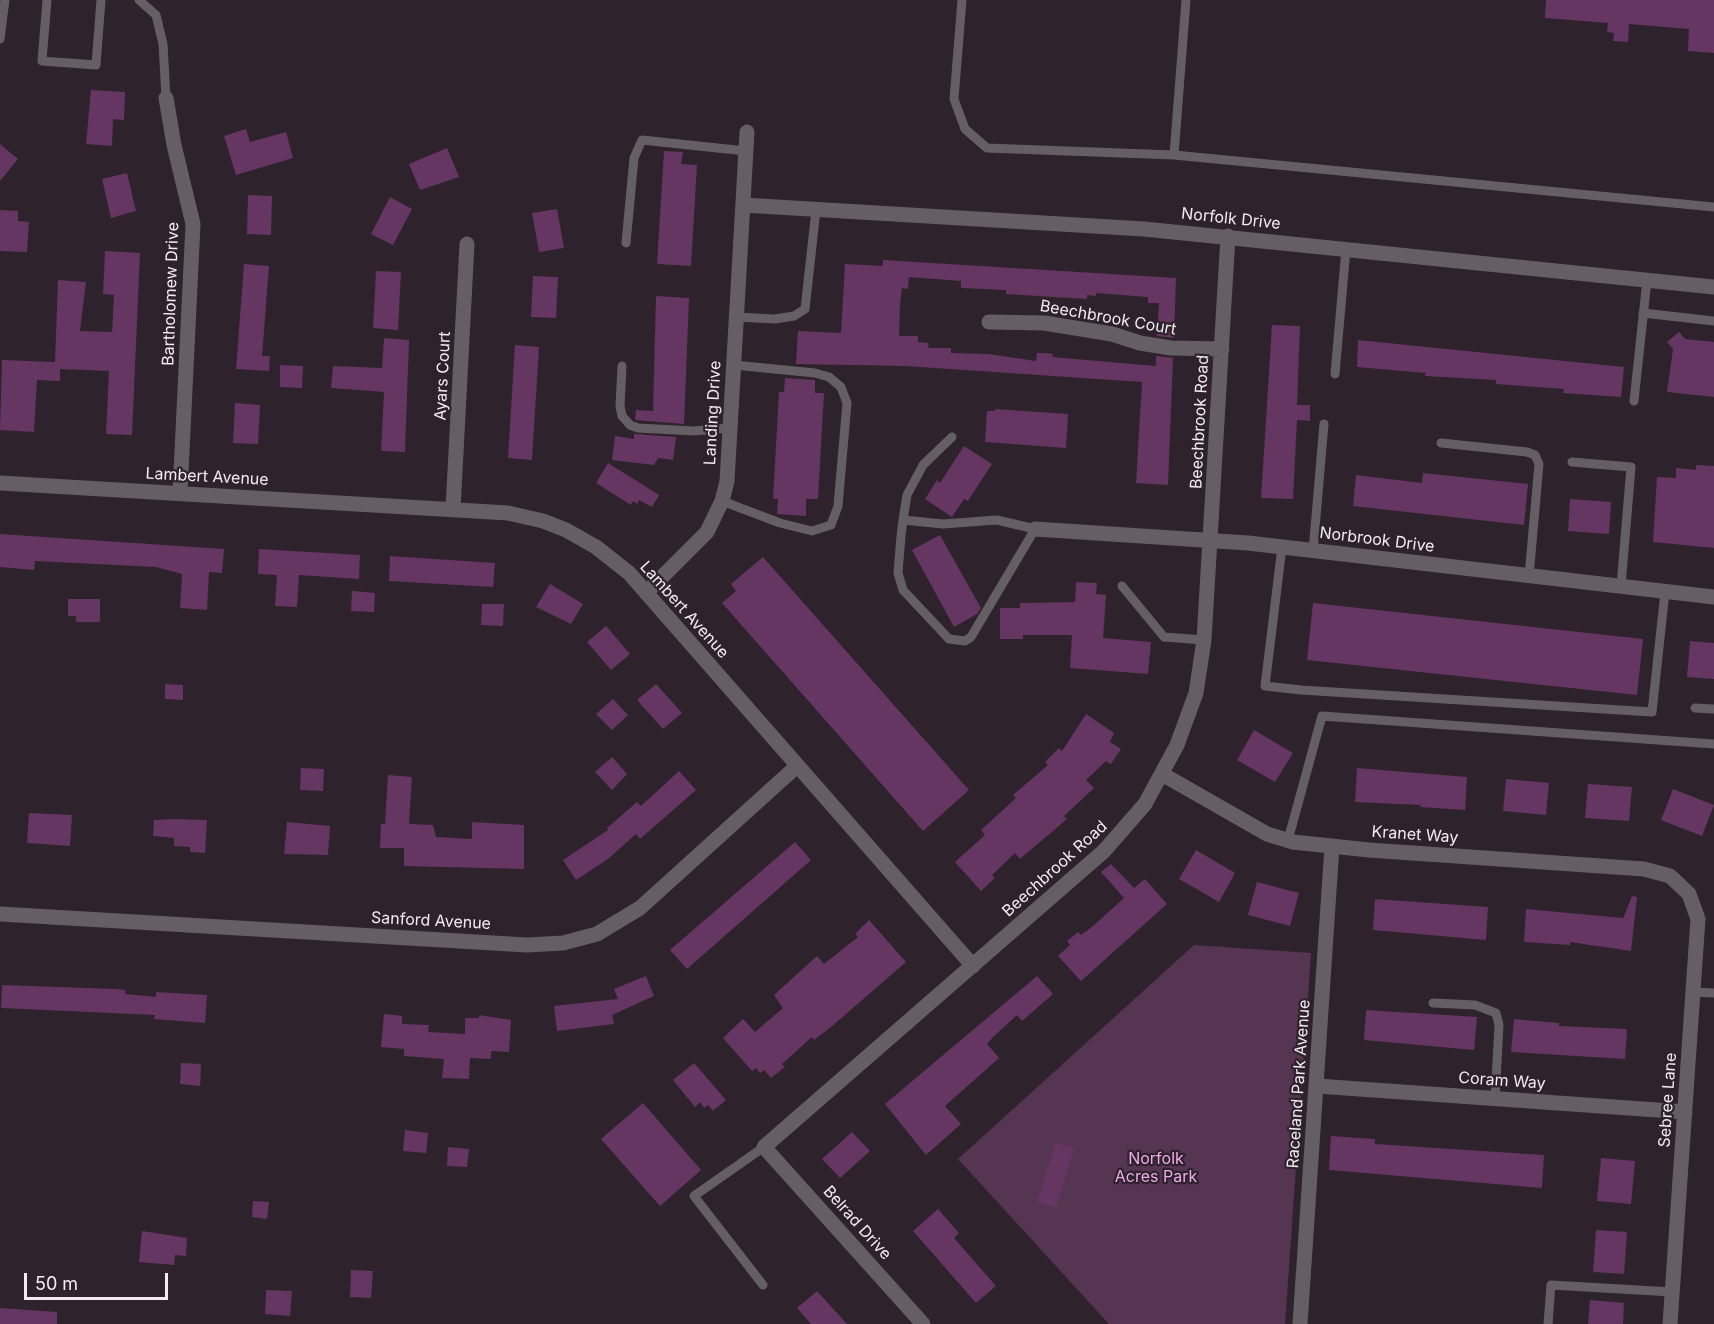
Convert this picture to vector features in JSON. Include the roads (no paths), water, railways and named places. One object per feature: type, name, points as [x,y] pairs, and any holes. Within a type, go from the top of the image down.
[{"type":"street","name":"Bartholomew Drive","points":[[166,98],[174,146],[193,224],[180,494]]},
{"type":"street","name":"Landing Drive","points":[[646,593],[707,532],[722,501],[727,481],[747,132]]},
{"type":"street","name":"Norfolk Drive","points":[[743,206],[1228,236],[1714,287]]},
{"type":"street","name":"Beechbrook Road","points":[[764,1147],[1115,840],[1145,804],[1178,746],[1196,693],[1204,640],[1212,540],[1228,236]]},
{"type":"street","name":"Ayars Court","points":[[453,509],[467,244]]},
{"type":"street","name":"Beechbrook Court","points":[[989,322],[1044,323],[1112,333],[1140,343],[1171,348],[1222,350]]},
{"type":"street","name":"Lambert Avenue","points":[[0,483],[453,509],[525,516],[566,530],[596,548],[629,573],[973,966]]},
{"type":"street","name":"Norbrook Drive","points":[[1035,529],[1212,540],[1282,547],[1714,597]]},
{"type":"street","name":"Sanford Avenue","points":[[0,914],[516,945],[563,943],[597,934],[640,908],[797,766]]},
{"type":"street","name":"Kranet Way","points":[[1162,774],[1267,834],[1288,840],[1332,846],[1644,869],[1664,873],[1679,883]]},
{"type":"street","name":"Raceland Park Avenue","points":[[1300,1324],[1332,846]]},
{"type":"street","name":"Sebree Lane","points":[[1670,1324],[1698,919],[1689,894],[1679,883]]},
{"type":"street","name":"Coram Way","points":[[1317,1086],[1685,1112]]},
{"type":"street","name":"Belrad Drive","points":[[764,1147],[923,1324]]},
{"type":"lane","points":[[0,39],[5,0]]},
{"type":"lane","points":[[47,0],[42,61],[96,65],[101,0]]},
{"type":"lane","points":[[139,0],[156,15],[163,44],[166,98]]},
{"type":"lane","points":[[962,0],[954,99],[965,129],[987,148],[1174,155],[1714,207]]},
{"type":"lane","points":[[1174,155],[1186,0]]},
{"type":"lane","points":[[626,243],[634,158],[642,140],[746,151]]},
{"type":"lane","points":[[736,317],[775,319],[794,316],[806,309],[816,210]]},
{"type":"lane","points":[[1335,374],[1346,249]]},
{"type":"lane","points":[[1634,401],[1647,280]]},
{"type":"lane","points":[[1644,313],[1714,321]]},
{"type":"lane","points":[[722,501],[780,523],[812,531],[831,525],[839,495],[846,403],[841,387],[829,377],[734,365]]},
{"type":"lane","points":[[622,366],[620,406],[622,416],[630,424],[638,428],[694,431],[730,428]]},
{"type":"lane","points":[[1313,551],[1324,424]]},
{"type":"lane","points":[[903,520],[943,524],[997,520],[1035,529],[971,637],[957,642],[949,639],[903,590],[898,573],[903,520],[907,495],[923,465],[952,437]]},
{"type":"lane","points":[[1441,443],[1527,452],[1535,455],[1539,464],[1528,576]]},
{"type":"lane","points":[[1572,462],[1631,467],[1621,586]]},
{"type":"lane","points":[[1282,547],[1265,686],[1405,698],[1652,712],[1665,591]]},
{"type":"lane","points":[[1122,586],[1164,637],[1204,640]]},
{"type":"lane","points":[[1695,708],[1714,709]]},
{"type":"lane","points":[[1288,840],[1322,716],[1714,744]]},
{"type":"lane","points":[[1693,992],[1714,993]]},
{"type":"lane","points":[[1433,1004],[1475,1005],[1496,1013],[1498,1036],[1495,1099]]},
{"type":"lane","points":[[763,1285],[694,1196],[764,1147]]},
{"type":"lane","points":[[1548,1324],[1551,1285],[1672,1292]]},
{"type":"park label","name":"Norfolk Acres Park","points":[[1156,1168]]}]
